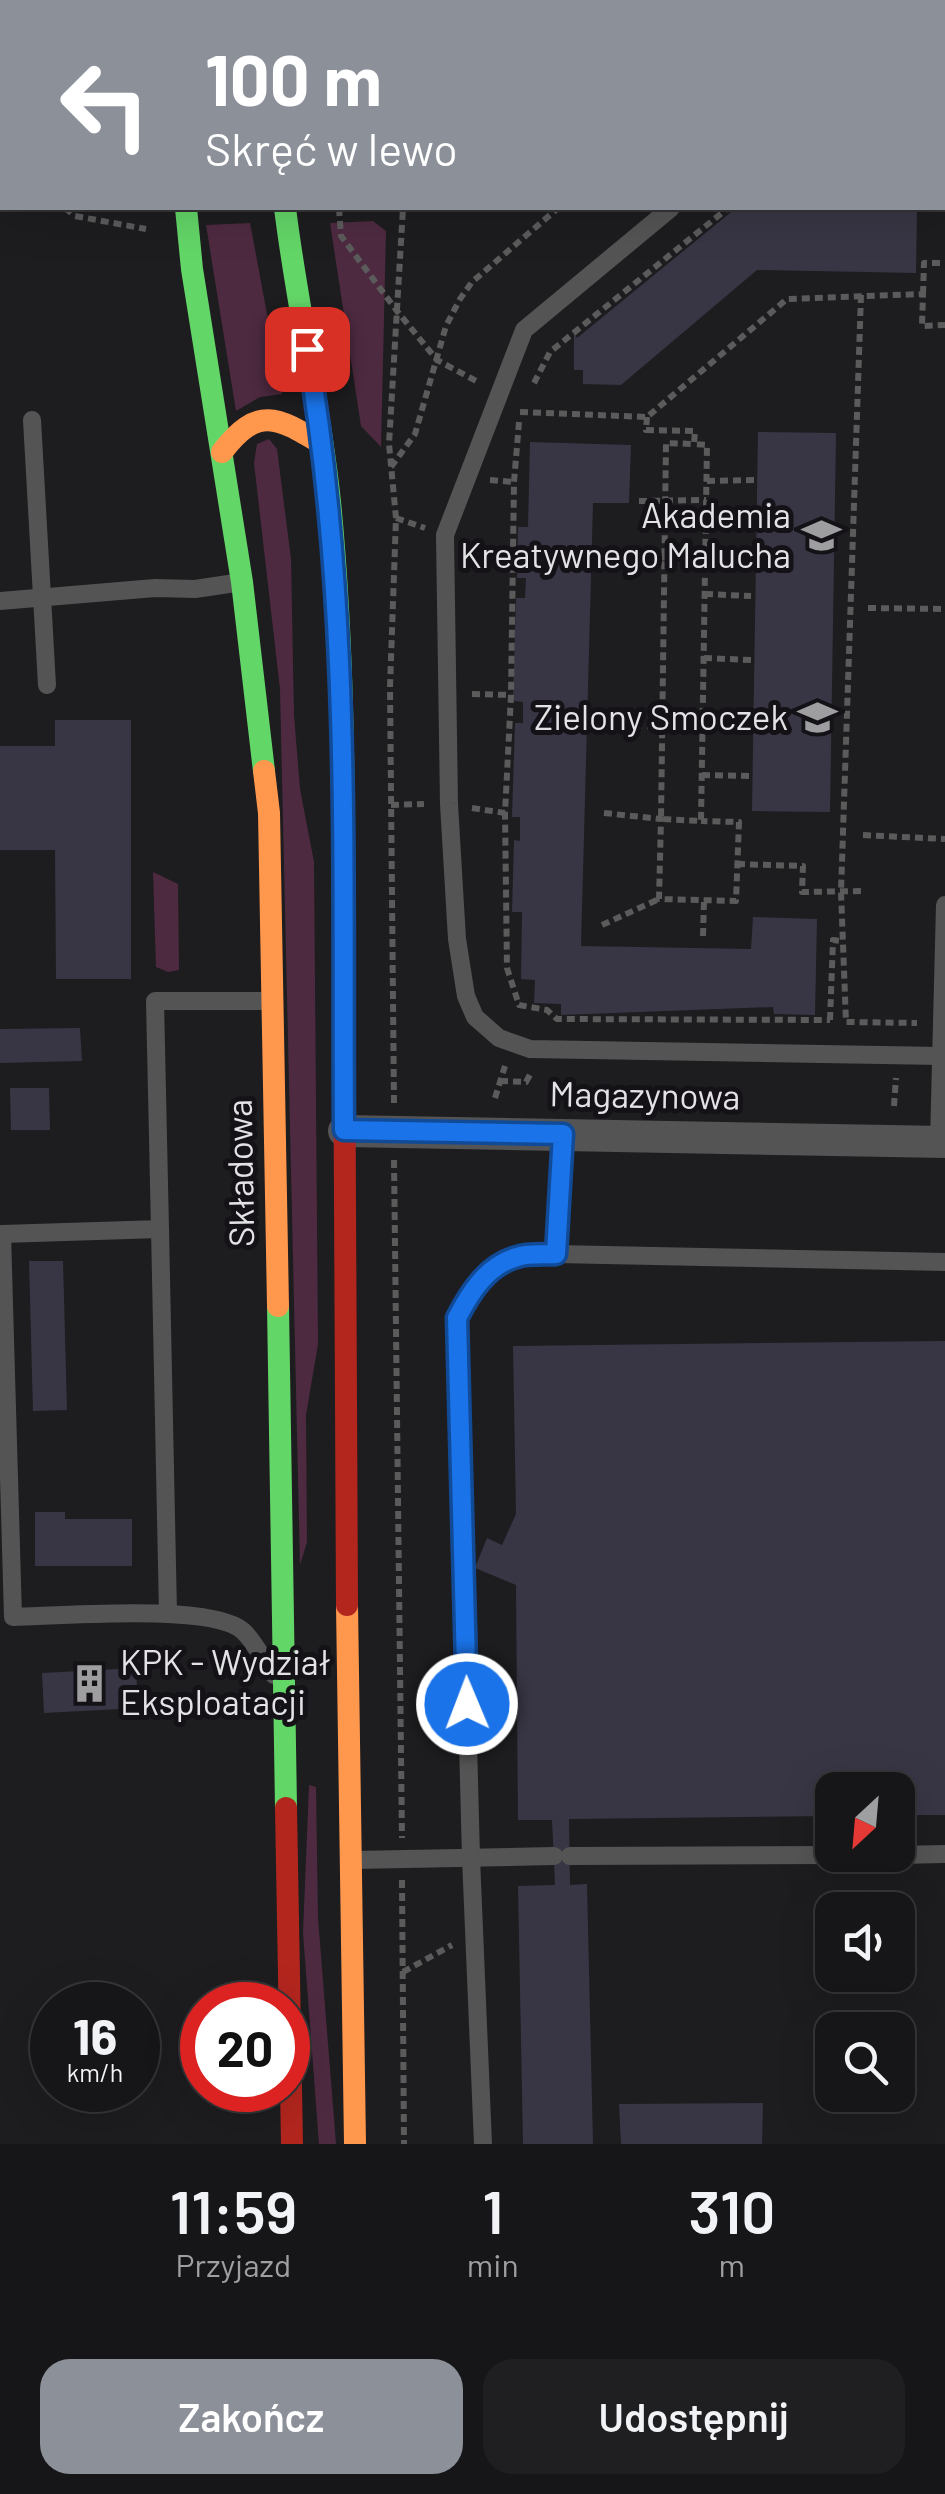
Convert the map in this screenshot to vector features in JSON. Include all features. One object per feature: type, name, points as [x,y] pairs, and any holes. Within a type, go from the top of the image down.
[{"type":"main road","name":"Składowa","points":[[186,210],[192,269],[242,582],[269,813],[292,2144]]},
{"type":"main road","points":[[284,210],[322,444],[333,540],[337,638],[344,1130],[330,1690],[349,1860],[355,2144]]},
{"type":"main road","points":[[222,452],[238,429],[261,417],[287,422],[322,444]]},
{"type":"main road","points":[[283,1688],[330,1690]]},
{"type":"street","name":"Magazynowa","points":[[344,1130],[942,1142]]},
{"type":"lane","points":[[668,210],[524,330],[445,535],[449,804],[457,939],[470,1007],[475,1017],[499,1038],[530,1050],[941,1056]]},
{"type":"lane","points":[[32,420],[47,685]]},
{"type":"lane","points":[[0,602],[155,588],[195,590],[242,582]]},
{"type":"lane","points":[[942,1142],[945,905]]},
{"type":"lane","points":[[168,1613],[156,1001],[274,1001]]},
{"type":"lane","points":[[556,1254],[563,1134]]},
{"type":"lane","points":[[160,1229],[1,1234],[7,1617],[168,1613],[220,1622],[241,1629],[283,1688]]},
{"type":"lane","points":[[483,2144],[457,1318],[471,1291],[492,1271],[516,1257],[556,1254],[945,1262]]},
{"type":"lane","points":[[915,1854],[945,1854]]},
{"type":"lane","points":[[349,1860],[815,1855]]},
{"type":"path","points":[[67,210],[74,216],[146,229]]},
{"type":"path","points":[[339,210],[341,236],[438,360],[500,393],[513,411],[519,412],[647,416],[787,298],[924,294]]},
{"type":"path","points":[[403,210],[389,444],[396,518],[390,687],[404,2144]]},
{"type":"path","points":[[391,467],[415,434],[446,326],[472,282],[556,210]]},
{"type":"path","points":[[726,210],[550,352],[519,412],[505,813],[506,968],[519,1004],[548,1010],[557,1018],[830,1020],[832,940],[842,941]]},
{"type":"path","points":[[701,216],[708,224]]},
{"type":"path","points":[[945,264],[924,263],[922,326],[945,325]]},
{"type":"path","points":[[861,296],[841,892],[846,1022],[942,1023]]},
{"type":"path","points":[[647,416],[646,430],[695,432],[694,444]]},
{"type":"path","points":[[659,899],[666,444],[707,445],[701,821]]},
{"type":"path","points":[[707,480],[755,480]]},
{"type":"path","points":[[639,501],[706,500]]},
{"type":"path","points":[[608,557],[705,558]]},
{"type":"path","points":[[705,594],[752,596]]},
{"type":"path","points":[[868,608],[945,609]]},
{"type":"path","points":[[704,658],[752,660]]},
{"type":"path","points":[[447,694],[511,695]]},
{"type":"path","points":[[608,725],[662,726]]},
{"type":"path","points":[[702,775],[751,776]]},
{"type":"path","points":[[602,925],[659,899],[736,901],[739,822],[662,820],[604,813]]},
{"type":"path","points":[[863,834],[945,838]]},
{"type":"path","points":[[737,864],[802,866],[802,892],[862,891]]},
{"type":"path","points":[[702,936],[704,900]]},
{"type":"path","points":[[495,1098],[504,1070]]},
{"type":"path","points":[[403,1972],[474,1932]]},
{"type":"shaded area","points":[[373,221],[386,231],[381,447],[361,426],[330,223]]},
{"type":"shaded area","points":[[250,223],[282,394],[260,397],[236,411],[206,225]]},
{"type":"shaded area","points":[[269,439],[277,449],[291,559],[294,715],[300,789],[314,862],[318,1344],[306,1415],[307,1542],[300,1565],[280,689],[254,463],[257,444]]},
{"type":"shaded area","points":[[153,872],[178,884],[179,970],[168,972],[156,967]]},
{"type":"shaded area","points":[[309,1785],[316,1787],[318,1918],[336,2144],[319,2144],[310,1982],[307,1982],[303,1933]]},
{"type":"building","points":[[734,210],[917,210],[916,273],[757,270],[621,385],[583,384],[583,370],[574,370],[574,332],[577,338]]},
{"type":"building","points":[[758,432],[836,433],[830,812],[752,811]]},
{"type":"building","points":[[530,442],[631,445],[629,503],[593,503],[581,946],[751,949],[753,917],[817,919],[815,1015],[774,1014],[773,1007],[561,1015],[561,1004],[534,1003],[535,980],[521,979],[522,912],[512,912],[514,840],[520,841],[520,817],[512,817],[515,723],[523,723],[523,702],[513,701],[516,598],[525,598],[526,578],[517,578],[518,527],[528,527]]},
{"type":"building","points":[[55,720],[131,720],[131,979],[56,979],[55,850],[0,850],[0,746],[55,746]]},
{"type":"building","points":[[80,1028],[82,1061],[0,1063],[0,1029]]},
{"type":"building","points":[[10,1088],[49,1088],[50,1130],[11,1130]]},
{"type":"building","points":[[29,1261],[63,1261],[67,1410],[33,1411]]},
{"type":"building","points":[[945,1341],[945,1815],[915,1815],[915,1772],[815,1772],[815,1816],[569,1819],[570,1885],[587,1884],[593,2144],[523,2144],[518,1886],[555,1885],[552,1820],[518,1820],[516,1585],[475,1568],[487,1538],[502,1545],[516,1514],[513,1346]]},
{"type":"building","points":[[35,1512],[65,1512],[65,1519],[132,1519],[132,1566],[35,1566]]},
{"type":"building","name":"KPK - Wydział Eksploatacji","points":[[136,1668],[138,1708],[44,1713],[42,1673]]},
{"type":"building","points":[[763,2103],[762,2144],[621,2144],[619,2104]]},
{"type":"traffic: fast","points":[[186,210],[192,269],[242,582],[264,771]]},
{"type":"traffic: fast","points":[[285,210],[326,465],[335,564],[343,750],[344,997]]},
{"type":"traffic: fast","points":[[278,1306],[286,1808]]},
{"type":"traffic: slow","points":[[222,452],[246,427],[269,420],[292,427],[322,444]]},
{"type":"traffic: slow","points":[[264,771],[269,813],[278,1306]]},
{"type":"traffic: slow","points":[[347,1605],[355,2144]]},
{"type":"traffic: jam","points":[[344,997],[347,1605]]},
{"type":"traffic: jam","points":[[286,1808],[292,2144]]},
{"type":"place","name":"Akademia Kreatywnego Malucha","points":[[821,536]]},
{"type":"place","name":"Zielony Smoczek","points":[[818,718]]},
{"type":"place","name":"KPK - Wydział Eksploatacji","points":[[90,1683]]},
{"type":"route","points":[[307,349],[333,540],[342,842],[344,1130],[563,1134],[556,1254],[516,1257],[492,1271],[471,1291],[457,1318],[467,1704]]}]
